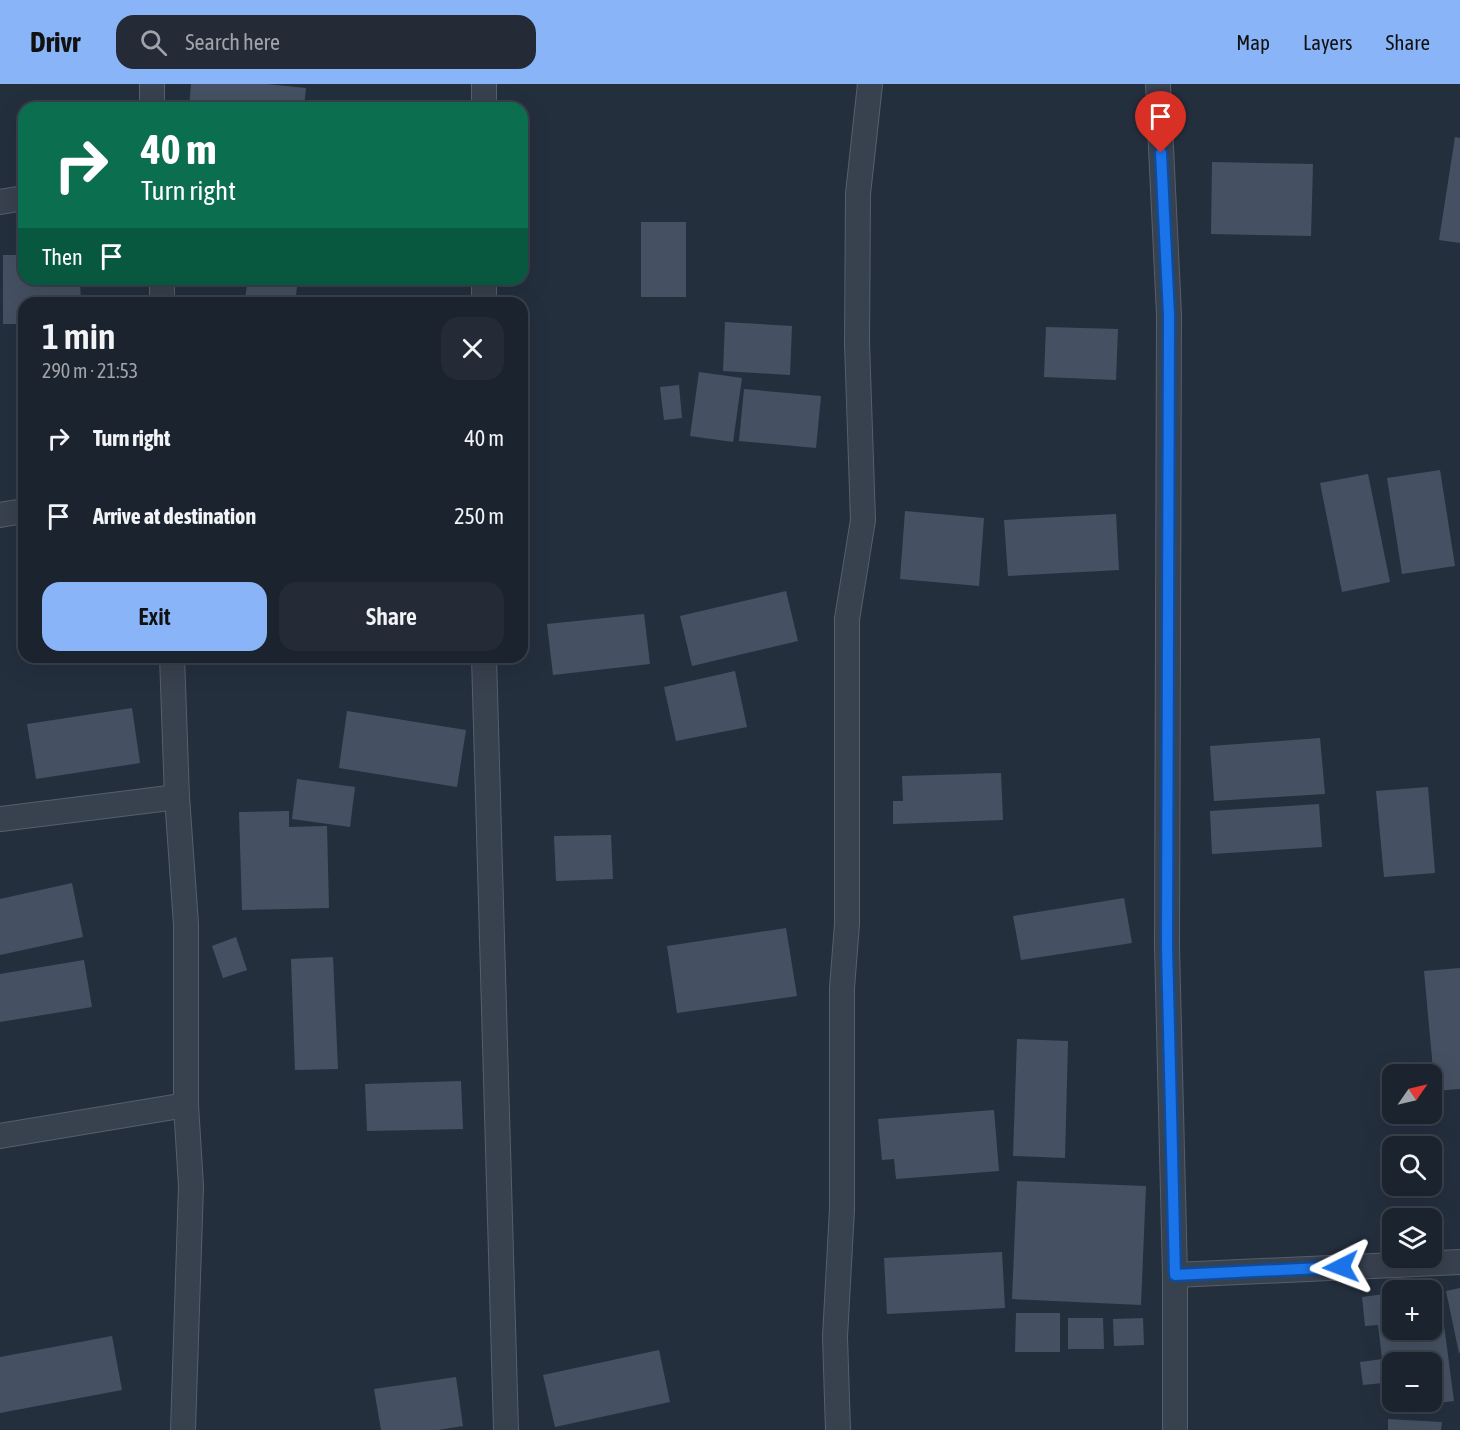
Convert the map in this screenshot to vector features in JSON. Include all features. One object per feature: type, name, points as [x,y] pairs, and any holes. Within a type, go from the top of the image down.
[{"type":"street","points":[[152,84],[152,102]]},
{"type":"street","points":[[484,84],[484,102]]},
{"type":"street","points":[[838,1430],[835,1337],[842,1209],[842,988],[847,924],[847,619],[863,520],[857,343],[858,194],[870,84]]},
{"type":"street","points":[[1158,84],[1169,315],[1167,947],[1175,1275],[1175,1430]]},
{"type":"street","points":[[0,202],[18,199]]},
{"type":"street","points":[[0,515],[18,512]]},
{"type":"street","points":[[172,663],[177,798],[186,924],[186,1105],[191,1186],[183,1430]]},
{"type":"street","points":[[484,663],[506,1430]]},
{"type":"street","points":[[0,819],[177,798]]},
{"type":"street","points":[[0,1136],[186,1105]]},
{"type":"street","points":[[1175,1275],[1460,1262]]},
{"type":"building","points":[[191,84],[267,84],[306,88],[305,102],[190,102]]},
{"type":"building","points":[[1455,137],[1460,138],[1460,243],[1439,240]]},
{"type":"building","points":[[1212,162],[1313,164],[1311,236],[1211,234]]},
{"type":"building","points":[[641,222],[686,222],[686,297],[641,297]]},
{"type":"building","points":[[3,255],[18,255],[18,285],[80,285],[81,297],[18,297],[18,324],[3,324]]},
{"type":"building","points":[[247,285],[297,285],[296,297],[245,297]]},
{"type":"building","points":[[725,322],[792,326],[790,375],[723,371]]},
{"type":"building","points":[[1046,327],[1118,329],[1116,380],[1044,377]]},
{"type":"building","points":[[699,372],[742,378],[733,442],[690,436]]},
{"type":"building","points":[[679,385],[682,418],[664,420],[660,387]]},
{"type":"building","points":[[744,389],[821,396],[816,448],[739,441]]},
{"type":"building","points":[[1440,470],[1455,566],[1402,574],[1387,478]]},
{"type":"building","points":[[1368,474],[1390,582],[1342,592],[1320,483]]},
{"type":"building","points":[[905,511],[984,518],[979,586],[900,579]]},
{"type":"building","points":[[1116,514],[1119,570],[1008,576],[1004,520]]},
{"type":"building","points":[[786,591],[798,641],[692,666],[680,616]]},
{"type":"building","points":[[644,614],[650,664],[553,675],[547,624]]},
{"type":"building","points":[[735,671],[747,727],[676,741],[664,687]]},
{"type":"building","points":[[132,708],[140,763],[36,779],[27,724]]},
{"type":"building","points":[[347,711],[466,730],[457,787],[339,768]]},
{"type":"building","points":[[1320,738],[1325,794],[1214,801],[1210,746]]},
{"type":"building","points":[[1001,773],[1003,820],[893,824],[893,801],[903,801],[902,776]]},
{"type":"building","points":[[297,779],[355,787],[350,827],[292,819]]},
{"type":"building","points":[[1428,787],[1435,873],[1384,877],[1376,791]]},
{"type":"building","points":[[1319,804],[1322,847],[1212,854],[1210,811]]},
{"type":"building","points":[[289,811],[289,827],[327,826],[329,908],[242,910],[239,812]]},
{"type":"building","points":[[611,835],[613,879],[556,881],[554,836]]},
{"type":"building","points":[[72,883],[83,937],[0,955],[0,899]]},
{"type":"building","points":[[1124,898],[1132,943],[1021,960],[1013,916]]},
{"type":"building","points":[[786,928],[797,996],[677,1013],[667,946]]},
{"type":"building","points":[[236,937],[247,970],[223,978],[212,946]]},
{"type":"building","points":[[333,957],[338,1069],[295,1070],[291,959]]},
{"type":"building","points":[[84,960],[92,1007],[0,1022],[0,974]]},
{"type":"building","points":[[1460,968],[1460,1089],[1442,1090],[1442,1064],[1433,1064],[1424,971]]},
{"type":"building","points":[[1017,1039],[1068,1041],[1065,1158],[1013,1156]]},
{"type":"building","points":[[461,1081],[463,1129],[367,1131],[365,1084]]},
{"type":"building","points":[[994,1110],[999,1171],[896,1179],[894,1159],[882,1160],[878,1119]]},
{"type":"building","points":[[1017,1181],[1146,1186],[1141,1305],[1012,1299]]},
{"type":"building","points":[[1002,1252],[1005,1308],[887,1314],[884,1258]]},
{"type":"building","points":[[1460,1288],[1460,1353],[1459,1353],[1446,1291]]},
{"type":"building","points":[[1382,1294],[1382,1340],[1442,1340],[1442,1310],[1454,1401],[1442,1402],[1442,1352],[1382,1352],[1382,1359],[1378,1325],[1365,1326],[1362,1297]]},
{"type":"building","points":[[1016,1313],[1060,1313],[1060,1352],[1015,1352]]},
{"type":"building","points":[[1068,1318],[1103,1318],[1104,1349],[1068,1349]]},
{"type":"building","points":[[1143,1318],[1144,1345],[1114,1346],[1113,1319]]},
{"type":"building","points":[[112,1336],[122,1390],[0,1413],[0,1357]]},
{"type":"building","points":[[659,1350],[670,1402],[555,1427],[543,1375]]},
{"type":"building","points":[[1382,1359],[1382,1383],[1363,1385],[1360,1362]]},
{"type":"building","points":[[456,1377],[463,1426],[438,1430],[381,1430],[374,1389]]},
{"type":"building","points":[[1388,1419],[1442,1422],[1441,1430],[1388,1430]]},
{"type":"route","points":[[1161,153],[1169,315],[1167,947],[1175,1275],[1341,1267]]}]
